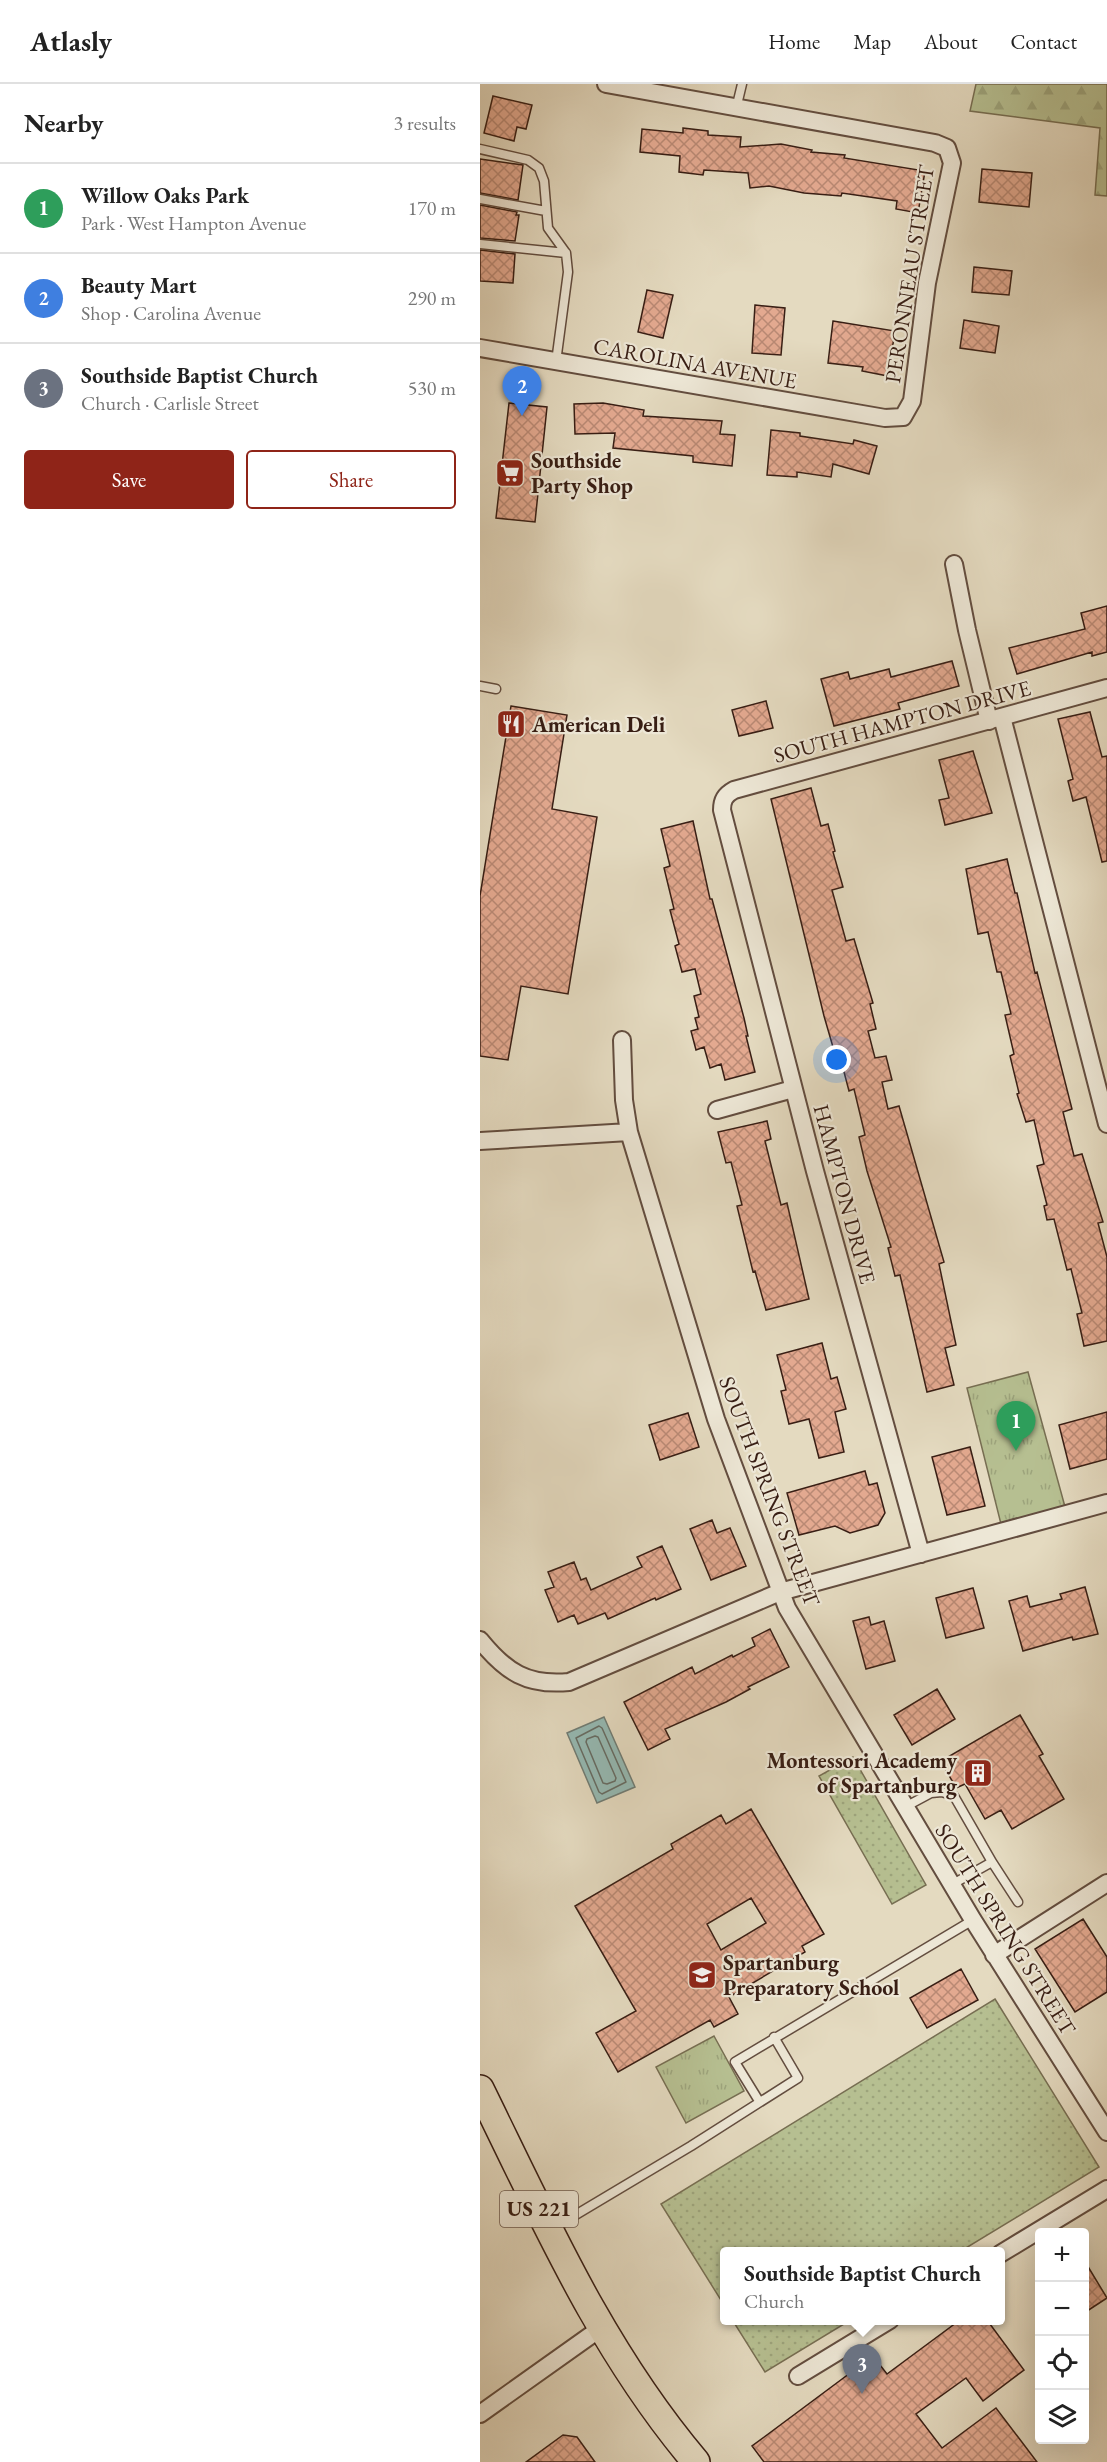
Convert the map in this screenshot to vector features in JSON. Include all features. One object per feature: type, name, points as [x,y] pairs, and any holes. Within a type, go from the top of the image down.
[{"type":"main road","name":"US 221","points":[[480,2089],[601,2328],[664,2424],[696,2462]]},
{"type":"street","points":[[606,84],[736,109]]},
{"type":"street","name":"PERONNEAU STREET","points":[[736,109],[935,143],[947,148],[952,163],[927,283],[912,400],[903,417]]},
{"type":"street","name":"CAROLINA AVENUE","points":[[480,348],[885,417],[903,417]]},
{"type":"street","points":[[954,564],[967,630],[995,719],[1107,1124]]},
{"type":"street","name":"SOUTH HAMPTON DRIVE","points":[[722,810],[722,802],[726,794],[734,790],[1107,688]]},
{"type":"street","name":"HAMPTON DRIVE","points":[[722,810],[793,1089],[921,1554]]},
{"type":"street","name":"SOUTH SPRING STREET","points":[[622,1040],[624,1100],[629,1132],[716,1419],[787,1608],[951,1885],[1107,2132]]},
{"type":"street","points":[[717,1110],[793,1089]]},
{"type":"street","points":[[480,1141],[629,1132]]},
{"type":"street","points":[[480,1640],[504,1667],[519,1676],[535,1681],[569,1682],[780,1592],[1107,1503]]},
{"type":"street","points":[[994,1955],[1107,1883]]},
{"type":"street","points":[[1005,2251],[1107,2189]]},
{"type":"street","points":[[798,2376],[882,2325]]},
{"type":"street","points":[[480,2414],[601,2328]]},
{"type":"lane","points":[[736,109],[742,84]]},
{"type":"lane","points":[[480,148],[528,160],[539,168],[544,181],[548,228],[566,253],[568,272],[556,362]]},
{"type":"lane","points":[[480,199],[546,211]]},
{"type":"lane","points":[[480,244],[566,253]]},
{"type":"lane","points":[[480,686],[496,689]]},
{"type":"lane","points":[[905,1808],[931,1793],[942,1792],[954,1796],[1018,1902]]},
{"type":"lane","points":[[951,1885],[992,1862]]},
{"type":"lane","points":[[759,2101],[735,2062],[973,1920]]},
{"type":"lane","points":[[550,2230],[691,2146],[798,2078],[774,2037]]},
{"type":"green space","points":[[976,84],[1107,84],[1107,196],[1095,195],[1100,128],[970,111]]},
{"type":"green space","points":[[1028,1372],[1067,1514],[1003,1532],[967,1388]]},
{"type":"green space","points":[[853,1757],[926,1885],[892,1904],[819,1776]]},
{"type":"green space","points":[[995,1999],[1099,2167],[968,2247],[720,2247],[720,2299],[661,2204]]},
{"type":"green space","points":[[714,2036],[744,2091],[686,2123],[656,2067]]},
{"type":"green space","points":[[736,2325],[842,2325],[765,2372]]},
{"type":"water","points":[[604,1717],[635,1787],[597,1803],[567,1733]]},
{"type":"building","points":[[493,96],[532,105],[526,129],[517,127],[514,141],[484,133]]},
{"type":"building","points":[[683,128],[708,131],[708,135],[741,137],[740,147],[781,144],[812,150],[811,152],[845,155],[844,158],[925,171],[918,213],[896,209],[897,201],[842,193],[841,196],[804,193],[769,186],[750,188],[748,173],[704,170],[703,175],[679,172],[680,156],[640,152],[642,129],[683,133]]},
{"type":"building","points":[[480,159],[523,165],[518,200],[480,193]]},
{"type":"building","points":[[982,169],[1032,173],[1029,207],[979,202]]},
{"type":"building","points":[[480,205],[517,212],[516,215],[519,215],[515,241],[480,238]]},
{"type":"building","points":[[480,250],[515,254],[513,283],[480,281]]},
{"type":"building","points":[[974,267],[1012,271],[1009,295],[972,292]]},
{"type":"building","points":[[647,290],[673,295],[663,338],[638,332]]},
{"type":"building","points":[[755,305],[785,308],[781,355],[752,353]]},
{"type":"building","points":[[964,320],[999,326],[995,353],[960,348]]},
{"type":"building","points":[[833,321],[895,331],[888,376],[862,371],[863,367],[828,363]]},
{"type":"building","points":[[509,403],[547,407],[535,522],[496,518]]},
{"type":"building","points":[[603,403],[644,410],[643,416],[722,421],[720,434],[735,435],[732,466],[693,462],[693,456],[613,448],[615,433],[575,434],[574,404]]},
{"type":"building","points":[[771,430],[800,433],[800,436],[853,444],[854,440],[877,446],[869,474],[833,464],[831,477],[797,472],[797,477],[767,475]]},
{"type":"building","points":[[1107,606],[1107,652],[1092,656],[1092,652],[1017,674],[1009,648],[1085,629],[1081,613]]},
{"type":"building","points":[[952,661],[959,686],[898,703],[900,709],[834,726],[821,679],[848,672],[850,679],[889,669],[891,677]]},
{"type":"building","points":[[766,701],[773,728],[739,736],[732,710]]},
{"type":"building","points":[[511,706],[567,715],[552,809],[597,817],[568,994],[521,986],[508,1060],[480,1056],[480,896]]},
{"type":"building","points":[[1090,712],[1102,757],[1107,756],[1107,861],[1102,862],[1086,797],[1073,801],[1068,781],[1073,779],[1058,719]]},
{"type":"building","points":[[973,751],[992,813],[945,825],[939,800],[949,798],[939,760]]},
{"type":"building","points":[[811,788],[821,826],[828,824],[835,851],[833,852],[843,887],[832,890],[846,941],[854,939],[873,1003],[870,1004],[876,1029],[868,1031],[875,1058],[886,1056],[892,1080],[882,1082],[888,1109],[899,1106],[944,1262],[939,1264],[956,1345],[945,1348],[954,1385],[927,1392],[900,1275],[895,1276],[888,1248],[891,1247],[867,1171],[859,1137],[865,1135],[854,1089],[849,1091],[839,1053],[835,1054],[824,1016],[771,799]]},
{"type":"building","points":[[693,821],[710,899],[712,899],[744,1018],[755,1072],[725,1080],[721,1064],[710,1068],[704,1047],[696,1050],[691,1031],[698,1029],[695,1018],[699,1017],[694,996],[701,994],[695,969],[682,972],[675,946],[679,944],[670,910],[674,909],[664,868],[670,866],[661,829]]},
{"type":"building","points":[[1007,859],[1072,1109],[1063,1112],[1074,1156],[1082,1154],[1103,1222],[1098,1223],[1107,1257],[1107,1341],[1084,1346],[1077,1314],[1082,1313],[1071,1269],[1067,1270],[1054,1219],[1047,1220],[1044,1206],[1047,1205],[1037,1166],[1044,1164],[1034,1120],[1026,1122],[1017,1094],[1019,1093],[1010,1056],[1014,1054],[1005,1015],[1011,1014],[1001,972],[997,972],[988,932],[978,934],[966,869]]},
{"type":"building","points":[[767,1121],[771,1139],[765,1141],[781,1205],[787,1203],[809,1299],[766,1310],[755,1271],[753,1272],[737,1206],[742,1205],[731,1162],[726,1163],[718,1132]]},
{"type":"building","points":[[822,1343],[831,1379],[837,1377],[846,1409],[835,1412],[844,1452],[819,1458],[809,1419],[789,1424],[781,1391],[786,1390],[777,1355]]},
{"type":"building","points":[[1107,1412],[1107,1459],[1070,1469],[1059,1425]]},
{"type":"building","points":[[688,1413],[699,1447],[660,1460],[649,1425]]},
{"type":"building","points":[[970,1447],[985,1506],[947,1515],[932,1457]]},
{"type":"building","points":[[865,1471],[869,1485],[877,1483],[885,1513],[878,1525],[850,1533],[835,1526],[799,1535],[787,1493]]},
{"type":"building","points":[[712,1520],[717,1533],[730,1528],[746,1566],[711,1580],[690,1529]]},
{"type":"building","points":[[662,1546],[681,1589],[608,1619],[605,1613],[578,1624],[574,1615],[558,1622],[545,1590],[554,1587],[548,1572],[574,1562],[581,1580],[586,1578],[591,1590],[642,1567],[637,1557]]},
{"type":"building","points":[[1085,1587],[1098,1634],[1073,1640],[1072,1637],[1023,1651],[1009,1601],[1027,1596],[1030,1607],[1062,1599],[1060,1594]]},
{"type":"building","points":[[973,1588],[984,1628],[946,1638],[936,1598]]},
{"type":"building","points":[[869,1617],[871,1625],[884,1621],[895,1661],[866,1669],[853,1621]]},
{"type":"building","points":[[770,1629],[789,1667],[748,1687],[750,1689],[726,1702],[665,1729],[670,1739],[648,1750],[624,1702],[692,1667],[695,1674],[755,1646],[752,1638]]},
{"type":"building","points":[[937,1689],[955,1719],[912,1745],[894,1715]]},
{"type":"building","name":"Montessori Academy of Spartanburg","points":[[1020,1715],[1043,1754],[1039,1756],[1064,1799],[1012,1829],[1001,1810],[985,1819],[965,1784],[956,1788],[941,1761]]},
{"type":"building","points":[[751,1809],[824,1934],[802,1946],[805,1952],[729,1997],[738,2014],[714,2027],[710,2020],[618,2072],[596,2033],[636,2011],[575,1906],[673,1849],[671,1844],[721,1815],[726,1824]],"holes":[[[751,1898],[766,1923],[721,1950],[707,1924]]]},
{"type":"building","points":[[1083,1919],[1107,1957],[1107,1992],[1075,2012],[1035,1949]]},
{"type":"building","points":[[961,1969],[978,2000],[927,2028],[910,1998]]},
{"type":"building","points":[[1089,2268],[1107,2298],[1089,2310]]},
{"type":"building","points":[[953,2325],[991,2325],[1024,2370],[983,2401],[966,2378],[916,2414],[942,2448],[996,2408],[1037,2462],[764,2462],[752,2446],[873,2356],[887,2374]]},
{"type":"building","points":[[563,2435],[577,2437],[595,2462],[526,2462]]},
{"type":"place","name":"Beauty Mart","points":[[522,416]]},
{"type":"place","name":"Southside Party Shop","points":[[510,473]]},
{"type":"place","name":"American Deli","points":[[511,724]]},
{"type":"place","name":"Willow Oaks Park","points":[[1016,1451]]},
{"type":"place","name":"Montessori Academy of Spartanburg","points":[[978,1773]]},
{"type":"place","name":"Spartanburg Preparatory School","points":[[702,1975]]},
{"type":"place","name":"Southside Baptist Church","points":[[862,2394]]}]
